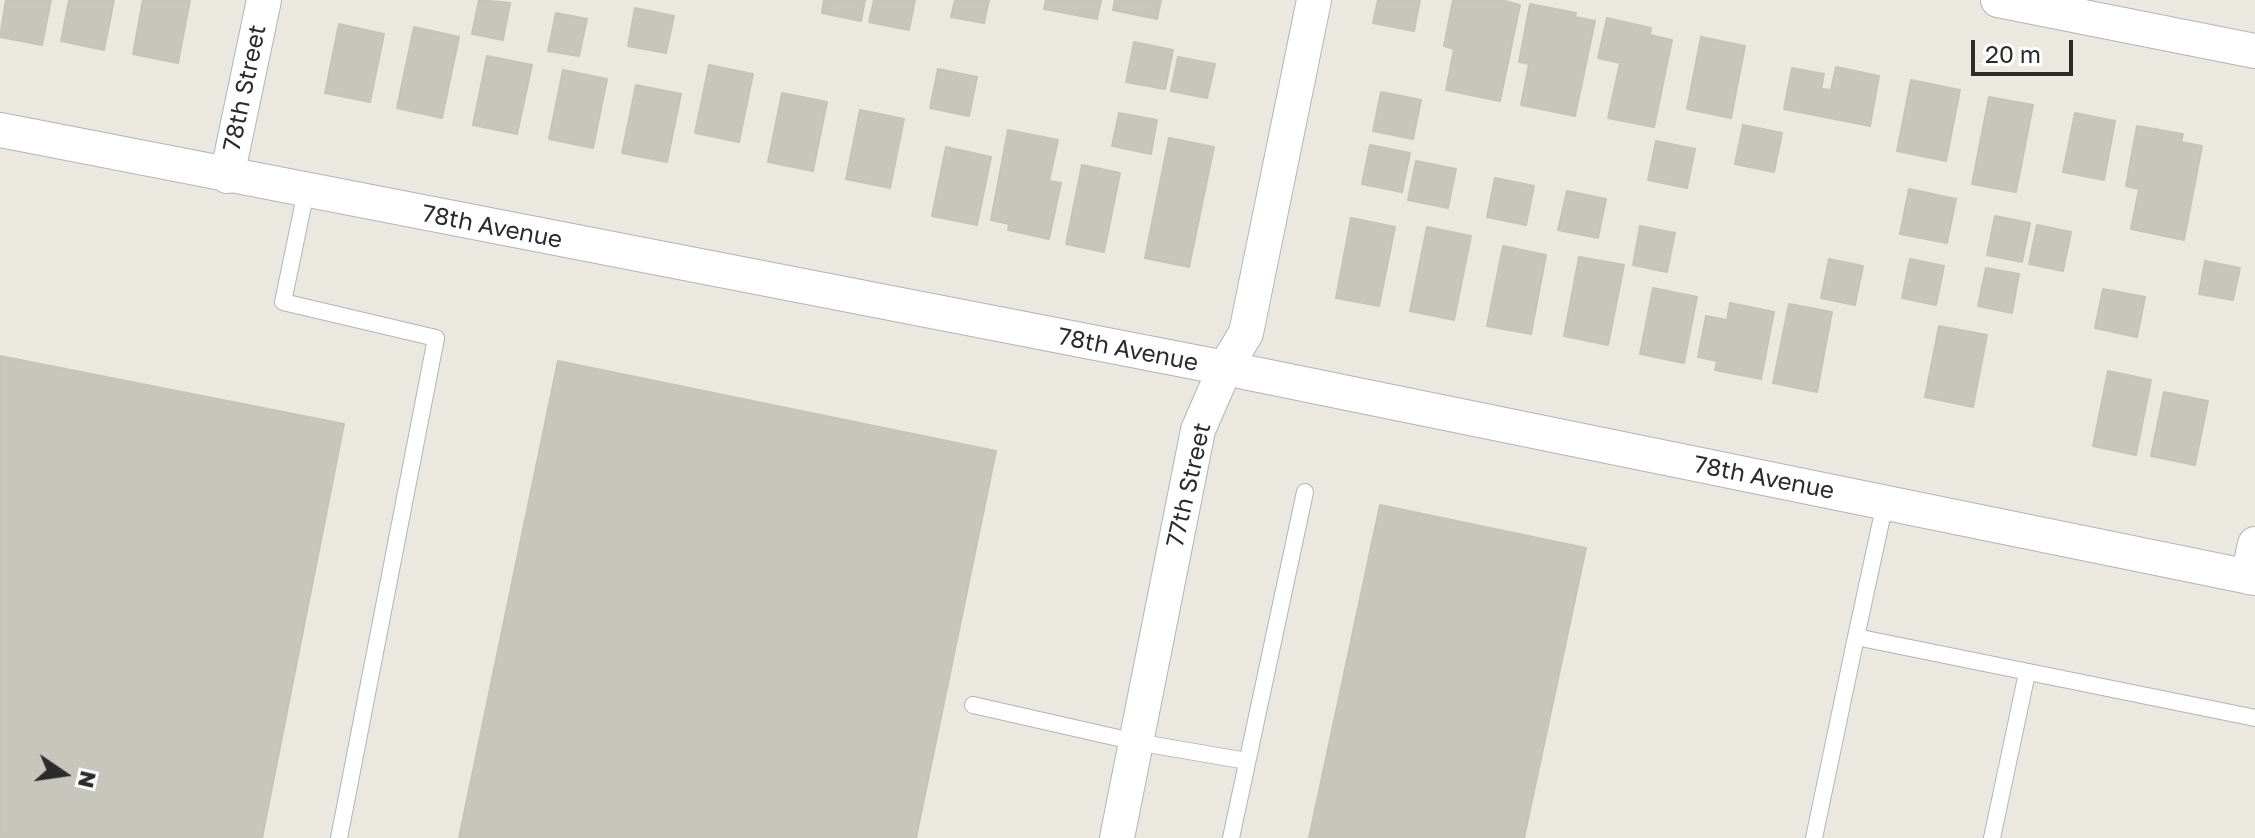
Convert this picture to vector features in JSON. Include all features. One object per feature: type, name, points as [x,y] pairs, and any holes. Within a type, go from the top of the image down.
[{"type":"street","name":"78th Street","points":[[227,176],[264,0]]},
{"type":"street","name":"77th Street","points":[[1117,838],[1198,430],[1225,368],[1246,333],[1314,0]]},
{"type":"street","points":[[1998,0],[2255,51]]},
{"type":"street","name":"78th Avenue","points":[[0,130],[1225,368],[1885,503],[2253,567]]},
{"type":"lane","points":[[306,191],[283,302],[436,338],[339,838]]},
{"type":"lane","points":[[1231,838],[1305,492]]},
{"type":"lane","points":[[1814,838],[1885,503]]},
{"type":"lane","points":[[1856,637],[2255,718]]},
{"type":"lane","points":[[1992,838],[2027,673]]},
{"type":"lane","points":[[973,705],[1136,742],[1247,761]]},
{"type":"building","points":[[6,0],[51,0],[42,45],[0,37]]},
{"type":"building","points":[[69,0],[114,0],[104,50],[61,41]]},
{"type":"building","points":[[143,0],[190,0],[178,63],[133,54]]},
{"type":"building","points":[[479,0],[510,3],[503,40],[472,34]]},
{"type":"building","points":[[824,0],[865,0],[861,21],[822,13]]},
{"type":"building","points":[[874,0],[915,0],[909,30],[869,22]]},
{"type":"building","points":[[955,0],[989,0],[984,23],[951,17]]},
{"type":"building","points":[[1046,0],[1101,0],[1097,19],[1044,9]]},
{"type":"building","points":[[1115,0],[1161,0],[1157,19],[1113,10]]},
{"type":"building","points":[[1378,0],[1420,0],[1414,31],[1373,23]]},
{"type":"building","points":[[1453,0],[1501,0],[1520,5],[1500,101],[1446,90],[1454,49],[1444,46]]},
{"type":"building","points":[[1530,4],[1576,13],[1575,17],[1595,21],[1575,116],[1521,105],[1529,64],[1519,62]]},
{"type":"building","points":[[635,8],[674,16],[666,53],[628,46]]},
{"type":"building","points":[[556,13],[587,19],[579,56],[548,51]]},
{"type":"building","points":[[1607,18],[1651,28],[1650,35],[1672,40],[1654,127],[1608,118],[1620,63],[1598,58]]},
{"type":"building","points":[[339,24],[384,34],[370,102],[325,93]]},
{"type":"building","points":[[414,27],[459,37],[442,118],[397,108]]},
{"type":"building","points":[[1701,37],[1745,46],[1731,118],[1687,109]]},
{"type":"building","points":[[1134,42],[1173,50],[1165,89],[1126,82]]},
{"type":"building","points":[[487,56],[532,65],[517,134],[473,125]]},
{"type":"building","points":[[1178,57],[1215,64],[1207,98],[1171,91]]},
{"type":"building","points":[[709,65],[753,74],[739,142],[695,133]]},
{"type":"building","points":[[1836,67],[1879,76],[1870,126],[1784,109],[1792,68],[1824,74],[1821,89],[1831,90]]},
{"type":"building","points":[[938,69],[977,77],[969,116],[930,108]]},
{"type":"building","points":[[563,70],[607,79],[593,148],[549,139]]},
{"type":"building","points":[[1911,80],[1960,90],[1946,161],[1897,151]]},
{"type":"building","points":[[636,85],[681,94],[667,162],[622,153]]},
{"type":"building","points":[[1381,92],[1421,100],[1413,139],[1373,131]]},
{"type":"building","points":[[782,93],[827,102],[813,171],[768,162]]},
{"type":"building","points":[[1989,97],[2033,105],[2016,192],[1972,184]]},
{"type":"building","points":[[860,110],[904,119],[890,188],[846,179]]},
{"type":"building","points":[[1119,113],[1157,120],[1151,154],[1112,146]]},
{"type":"building","points":[[2075,113],[2115,121],[2104,180],[2063,172]]},
{"type":"building","points":[[1743,125],[1782,133],[1774,172],[1735,164]]},
{"type":"building","points":[[2137,126],[2183,134],[2181,142],[2202,146],[2184,240],[2131,229],[2139,189],[2126,186]]},
{"type":"building","points":[[1008,130],[1058,140],[1049,181],[1061,183],[1049,239],[1008,230],[1009,224],[991,220]]},
{"type":"building","points":[[1169,138],[1214,147],[1189,267],[1145,258]]},
{"type":"building","points":[[1656,141],[1695,149],[1687,188],[1648,180]]},
{"type":"building","points":[[1370,145],[1410,153],[1402,192],[1362,184]]},
{"type":"building","points":[[946,147],[991,157],[977,225],[932,216]]},
{"type":"building","points":[[1416,161],[1456,169],[1448,208],[1408,200]]},
{"type":"building","points":[[1082,165],[1120,173],[1104,252],[1066,244]]},
{"type":"building","points":[[1495,178],[1534,186],[1526,225],[1487,217]]},
{"type":"building","points":[[1909,189],[1956,199],[1947,243],[1900,234]]},
{"type":"building","points":[[1567,191],[1606,199],[1598,238],[1558,230]]},
{"type":"building","points":[[1995,216],[2030,223],[2022,262],[1987,255]]},
{"type":"building","points":[[1351,218],[1395,227],[1379,306],[1336,298]]},
{"type":"building","points":[[2037,225],[2071,232],[2063,271],[2029,264]]},
{"type":"building","points":[[1640,226],[1675,233],[1667,272],[1633,265]]},
{"type":"building","points":[[1427,227],[1471,236],[1454,320],[1410,311]]},
{"type":"building","points":[[1503,246],[1546,255],[1531,334],[1487,326]]},
{"type":"building","points":[[1579,257],[1624,265],[1608,345],[1564,336]]},
{"type":"building","points":[[1829,259],[1863,266],[1855,305],[1821,298]]},
{"type":"building","points":[[1910,259],[1944,266],[1936,305],[1902,298]]},
{"type":"building","points":[[2205,261],[2240,268],[2233,300],[2199,294]]},
{"type":"building","points":[[1986,268],[2019,274],[2012,313],[1978,306]]},
{"type":"building","points":[[1653,288],[1697,297],[1684,363],[1640,354]]},
{"type":"building","points":[[2103,289],[2145,297],[2137,337],[2095,328]]},
{"type":"building","points":[[1730,303],[1774,312],[1761,379],[1715,370],[1717,361],[1698,357],[1706,316],[1727,320]]},
{"type":"building","points":[[1789,304],[1832,312],[1817,392],[1773,383]]},
{"type":"building","points":[[1939,326],[1987,335],[1973,407],[1925,397]]},
{"type":"building","points":[[0,356],[344,424],[262,838],[0,838]]},
{"type":"building","points":[[558,361],[996,451],[916,838],[459,838]]},
{"type":"building","points":[[2108,371],[2151,380],[2136,455],[2093,446]]},
{"type":"building","points":[[2164,392],[2208,401],[2195,465],[2151,456]]},
{"type":"building","points":[[1380,505],[1586,548],[1524,838],[1309,838]]}]
